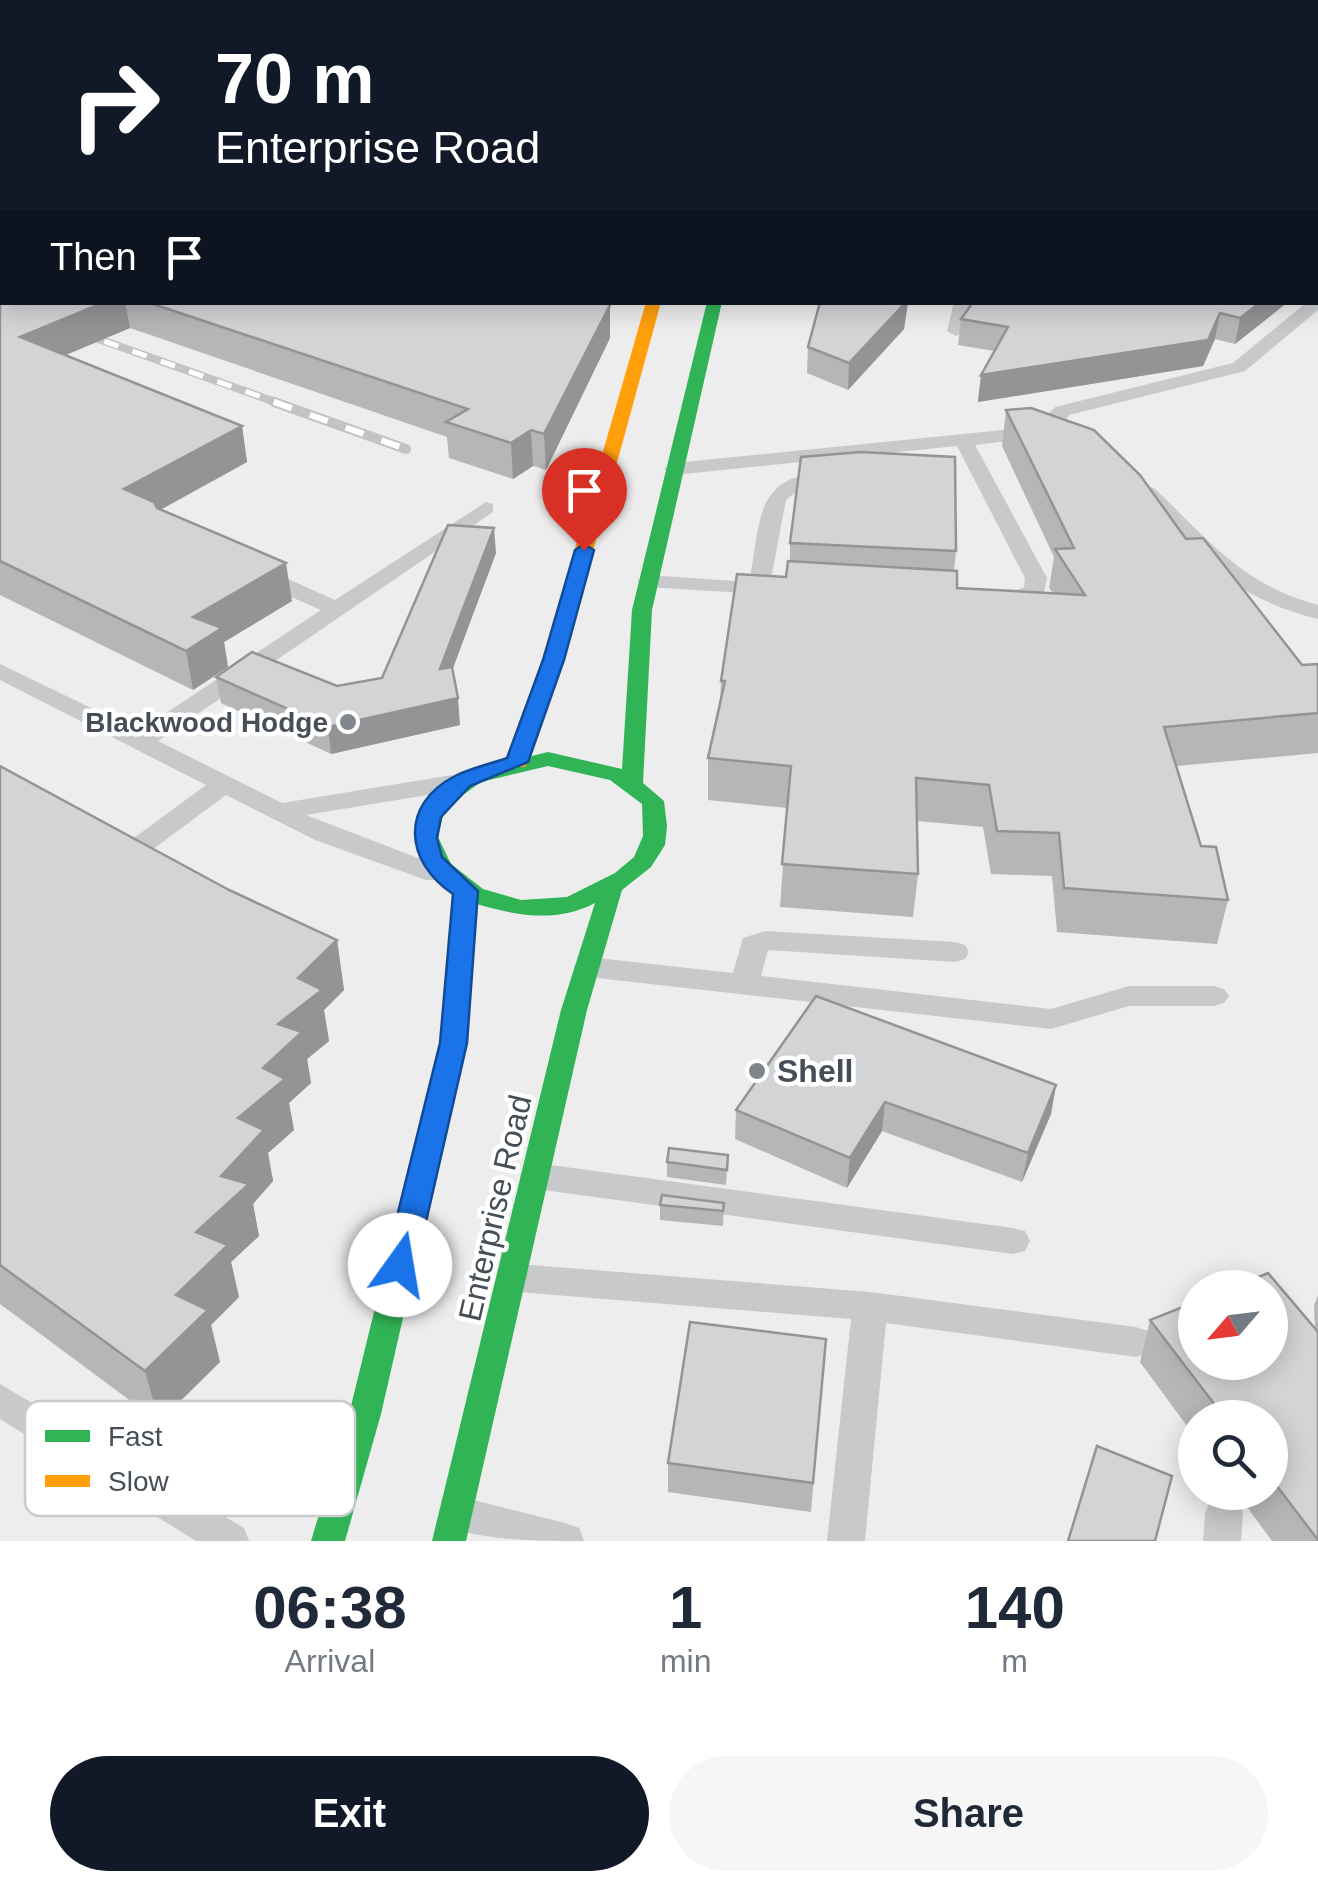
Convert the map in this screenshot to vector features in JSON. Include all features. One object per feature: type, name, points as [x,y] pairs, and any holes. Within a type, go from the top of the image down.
[{"type":"main road","points":[[517,762],[554,660],[653,305]]},
{"type":"main road","points":[[632,782],[637,656],[648,581],[714,305]]},
{"type":"main road","points":[[517,762],[580,762],[632,782],[650,799],[659,818],[658,846],[634,878],[611,892],[584,902],[522,907],[455,884],[430,858],[425,838],[435,807],[462,782],[517,762]]},
{"type":"main road","points":[[355,1448],[453,1043],[455,884]]},
{"type":"main road","name":"Enterprise Road","points":[[452,1527],[588,967],[611,892]]},
{"type":"main road","points":[[328,1541],[335,1516]]},
{"type":"lane","points":[[956,331],[961,305]]},
{"type":"lane","points":[[1094,451],[1064,430],[1055,417],[1062,411],[1240,366],[1314,305]]},
{"type":"lane","points":[[674,469],[1064,430]]},
{"type":"lane","points":[[962,440],[1036,578],[1036,590],[1017,600],[988,602]]},
{"type":"lane","points":[[758,590],[776,500],[787,483],[849,476]]},
{"type":"lane","points":[[1128,476],[1222,572],[1287,606],[1318,612]]},
{"type":"lane","points":[[141,741],[486,508]]},
{"type":"lane","points":[[238,566],[338,608]]},
{"type":"lane","points":[[648,581],[796,592]]},
{"type":"lane","points":[[0,671],[335,839],[455,884]]},
{"type":"lane","points":[[280,811],[462,782]]},
{"type":"lane","points":[[124,858],[225,783]]},
{"type":"lane","points":[[744,986],[753,946],[765,940],[955,952]]},
{"type":"lane","points":[[588,967],[1051,1020],[1129,996],[1214,996]]},
{"type":"lane","points":[[536,1176],[1013,1241]]},
{"type":"lane","points":[[514,1278],[870,1306],[1136,1342]]},
{"type":"lane","points":[[846,1541],[870,1306]]},
{"type":"lane","points":[[0,1400],[25,1415]]},
{"type":"lane","points":[[189,1516],[230,1541]]},
{"type":"lane","points":[[452,1527],[566,1541]]},
{"type":"building","points":[[0,305],[98,305],[20,337],[242,426],[124,489],[154,502],[157,508],[286,563],[193,617],[222,628],[186,651],[0,561]]},
{"type":"building","points":[[156,305],[610,305],[544,434],[531,430],[511,443],[446,422],[468,409]]},
{"type":"building","points":[[819,305],[903,305],[849,363],[808,347]]},
{"type":"building","points":[[971,305],[1257,305],[1240,318],[1220,313],[1208,340],[981,375],[1008,327],[961,319]]},
{"type":"building","points":[[1031,408],[1094,430],[1140,475],[1186,539],[1203,538],[1302,665],[1318,664],[1318,713],[1164,727],[1201,846],[1216,847],[1228,900],[1064,888],[1059,833],[997,831],[989,785],[916,778],[918,874],[782,864],[791,766],[708,758],[725,681],[721,681],[737,574],[786,577],[788,561],[957,571],[957,588],[1085,595],[1055,549],[1074,548],[1006,410]]},
{"type":"building","points":[[861,452],[955,457],[956,551],[790,543],[801,457]]},
{"type":"building","points":[[448,525],[494,528],[440,669],[452,667],[458,698],[328,727],[216,677],[252,652],[337,686],[382,678]]},
{"type":"building","points":[[0,766],[229,890],[337,940],[298,978],[322,990],[278,1024],[302,1032],[263,1068],[285,1079],[238,1118],[264,1130],[221,1176],[249,1184],[196,1232],[228,1245],[176,1295],[208,1310],[145,1371],[0,1265]]},
{"type":"building","points":[[816,996],[1056,1085],[1028,1153],[885,1102],[850,1158],[736,1110]]},
{"type":"building","points":[[669,1148],[728,1155],[727,1170],[667,1162]]},
{"type":"building","points":[[662,1195],[724,1203],[723,1211],[660,1205]]},
{"type":"building","points":[[1288,1297],[1318,1332],[1318,1540],[1288,1501],[1288,1400],[1211,1400],[1196,1380],[1288,1380]]},
{"type":"building","points":[[1178,1309],[1178,1357],[1150,1320]]},
{"type":"building","points":[[690,1322],[826,1339],[813,1483],[668,1463]]},
{"type":"building","points":[[1097,1446],[1172,1476],[1155,1541],[1068,1541]]},
{"type":"railway","points":[[76,331],[281,404]]},
{"type":"railway","points":[[274,402],[406,449]]},
{"type":"traffic: fast","points":[[632,782],[642,610],[714,305]]},
{"type":"traffic: fast","points":[[548,759],[618,775],[653,801],[656,826],[649,854],[624,879],[572,905],[520,908],[475,894],[441,869],[426,837],[435,805],[473,777],[548,759]]},
{"type":"traffic: fast","points":[[355,1448],[453,1043],[466,891]]},
{"type":"traffic: fast","points":[[449,1541],[574,1010],[611,892]]},
{"type":"traffic: fast","points":[[328,1541],[335,1516]]},
{"type":"traffic: slow","points":[[517,762],[553,660],[653,305]]},
{"type":"place","name":"Blackwood Hodge","points":[[348,722]]},
{"type":"place","name":"Shell","points":[[757,1071]]},
{"type":"route","points":[[400,1265],[453,1043],[460,990],[466,891],[445,877],[430,858],[425,838],[429,817],[442,798],[462,782],[488,769],[517,762],[554,660],[584,550]]}]
